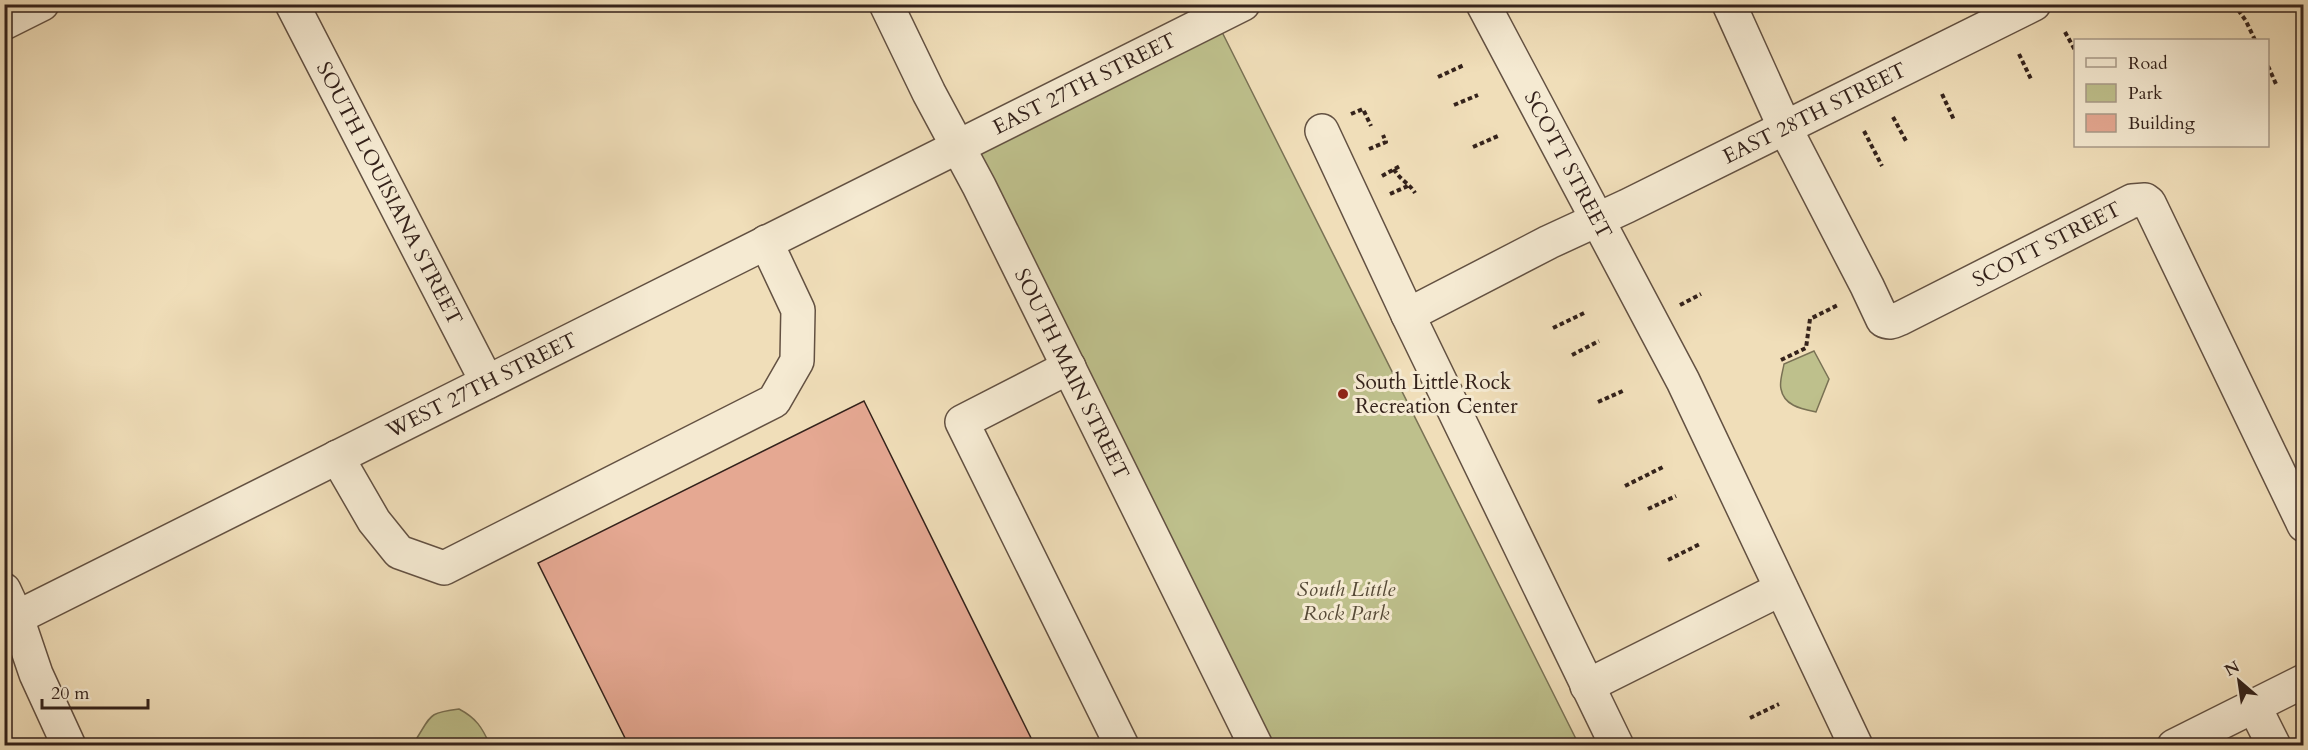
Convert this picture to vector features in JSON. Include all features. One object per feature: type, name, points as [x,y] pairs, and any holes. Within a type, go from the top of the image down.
[{"type":"street","points":[[4,23],[42,4]]},
{"type":"street","name":"SOUTH LOUISIANA STREET","points":[[292,4],[487,382]]},
{"type":"street","name":"SOUTH MAIN STREET","points":[[886,4],[1256,746]]},
{"type":"street","name":"EAST 27TH STREET","points":[[957,147],[1243,4]]},
{"type":"street","name":"SCOTT STREET","points":[[1483,4],[1596,221],[1683,381],[1856,746]]},
{"type":"street","points":[[1729,4],[1785,128]]},
{"type":"street","name":"EAST 28TH STREET","points":[[1408,315],[1549,242],[1596,221],[2034,4]]},
{"type":"street","points":[[1332,125],[1408,315],[1617,746]]},
{"type":"street","name":"SCOTT STREET","points":[[1785,128],[1883,320],[1887,322],[1893,322],[2132,201],[2145,200],[2153,209],[2304,525]]},
{"type":"street","name":"WEST 27TH STREET","points":[[9,610],[337,457],[957,147]]},
{"type":"street","points":[[337,457],[374,521],[399,552],[444,568],[639,471],[774,401],[797,361],[798,310],[766,242]]},
{"type":"street","points":[[1069,367],[962,422],[1122,746]]},
{"type":"street","points":[[1587,686],[1781,589]]},
{"type":"street","points":[[9,610],[69,746]]},
{"type":"street","points":[[2174,746],[2304,681]]},
{"type":"street","points":[[2254,706],[2274,746]]},
{"type":"path","points":[[2234,4],[2255,39]]},
{"type":"path","points":[[2065,32],[2074,48]]},
{"type":"path","points":[[2019,54],[2031,79]]},
{"type":"path","points":[[1438,77],[1464,65]]},
{"type":"path","points":[[2269,68],[2276,84]]},
{"type":"path","points":[[1942,94],[1953,120]]},
{"type":"path","points":[[1454,105],[1478,95]]},
{"type":"path","points":[[1332,125],[1362,109],[1371,126]]},
{"type":"path","points":[[1893,117],[1906,141]]},
{"type":"path","points":[[1864,131],[1882,166]]},
{"type":"path","points":[[1360,153],[1386,142],[1383,135]]},
{"type":"path","points":[[1473,147],[1498,136]]},
{"type":"path","points":[[1373,181],[1400,166]]},
{"type":"path","points":[[1394,169],[1398,177],[1410,185],[1414,193]]},
{"type":"path","points":[[1381,198],[1410,185]]},
{"type":"path","points":[[1781,360],[1806,348],[1810,319],[1842,303]]},
{"type":"path","points":[[1553,328],[1584,312]]},
{"type":"path","points":[[1572,355],[1599,340]]},
{"type":"path","points":[[1598,402],[1625,390]]},
{"type":"path","points":[[1625,486],[1665,466]]},
{"type":"path","points":[[1648,509],[1676,496]]},
{"type":"path","points":[[1668,560],[1700,543]]},
{"type":"path","points":[[1750,718],[1779,704]]},
{"type":"green space","name":"South Little Rock Park","points":[[1215,18],[1579,745],[1256,745],[957,147]]},
{"type":"green space","points":[[1814,351],[1829,379],[1816,412],[1790,403],[1783,395],[1781,386],[1784,364]]},
{"type":"green space","points":[[459,709],[478,724],[490,745],[421,745],[415,741],[435,714]]},
{"type":"building","points":[[864,401],[1035,746],[629,746],[538,563]]},
{"type":"place","name":"South Little Rock Recreation Center","points":[[1343,394]]}]
